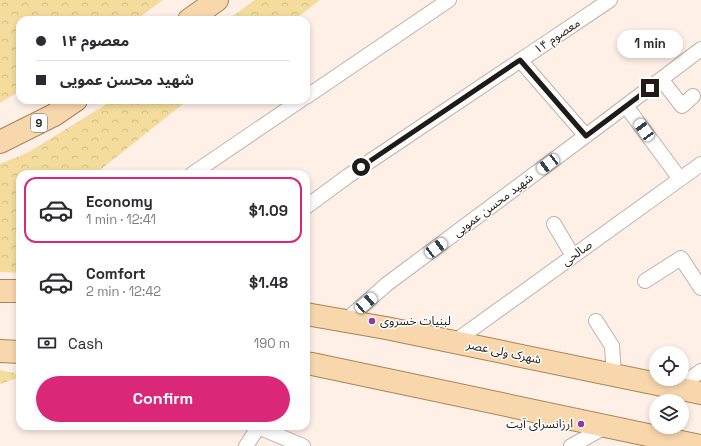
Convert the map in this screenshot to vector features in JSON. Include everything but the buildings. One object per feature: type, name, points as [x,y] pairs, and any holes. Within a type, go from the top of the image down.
[{"type":"main road","points":[[195,16],[217,0]]},
{"type":"main road","name":"9","points":[[0,142],[54,115],[70,104]]},
{"type":"main road","points":[[0,291],[16,291]]},
{"type":"main road","name":"شهرک ولی عصر","points":[[310,315],[454,342],[701,393]]},
{"type":"main road","points":[[0,351],[16,352]]},
{"type":"main road","points":[[310,364],[700,446]]},
{"type":"street","points":[[310,94],[448,0]]},
{"type":"street","name":"۱۴ معصوم","points":[[310,204],[348,176],[610,0]]},
{"type":"street","name":"شهید محسن عمویی","points":[[345,321],[387,284],[701,49]]},
{"type":"street","points":[[520,60],[586,136]]},
{"type":"street","points":[[661,79],[682,106],[693,96]]},
{"type":"street","points":[[198,170],[295,104]]},
{"type":"street","points":[[626,106],[680,179]]},
{"type":"street","name":"صالحی","points":[[454,342],[701,164]]},
{"type":"street","points":[[554,224],[573,256]]},
{"type":"street","points":[[645,281],[681,258],[701,288]]},
{"type":"street","points":[[596,321],[612,346],[614,375]]},
{"type":"street","points":[[677,388],[701,371]]},
{"type":"street","points":[[571,446],[607,426]]},
{"type":"street","points":[[246,446],[256,430]]},
{"type":"street","points":[[267,430],[303,446]]},
{"type":"green space","points":[[0,0],[163,0],[141,16],[16,16],[16,93],[0,103]]},
{"type":"green space","points":[[255,0],[320,0],[299,16],[233,16]]},
{"type":"green space","points":[[107,104],[183,104],[100,170],[16,170],[16,273],[0,272],[0,164],[29,152]]},
{"type":"green space","points":[[0,370],[16,373],[16,378],[0,384]]},
{"type":"place","name":"لبنیات خسروی","points":[[372,321]]},
{"type":"place","name":"ارزانسرای آیت","points":[[581,424]]},
{"type":"route","points":[[361,167],[520,60],[586,136],[650,88]]}]
